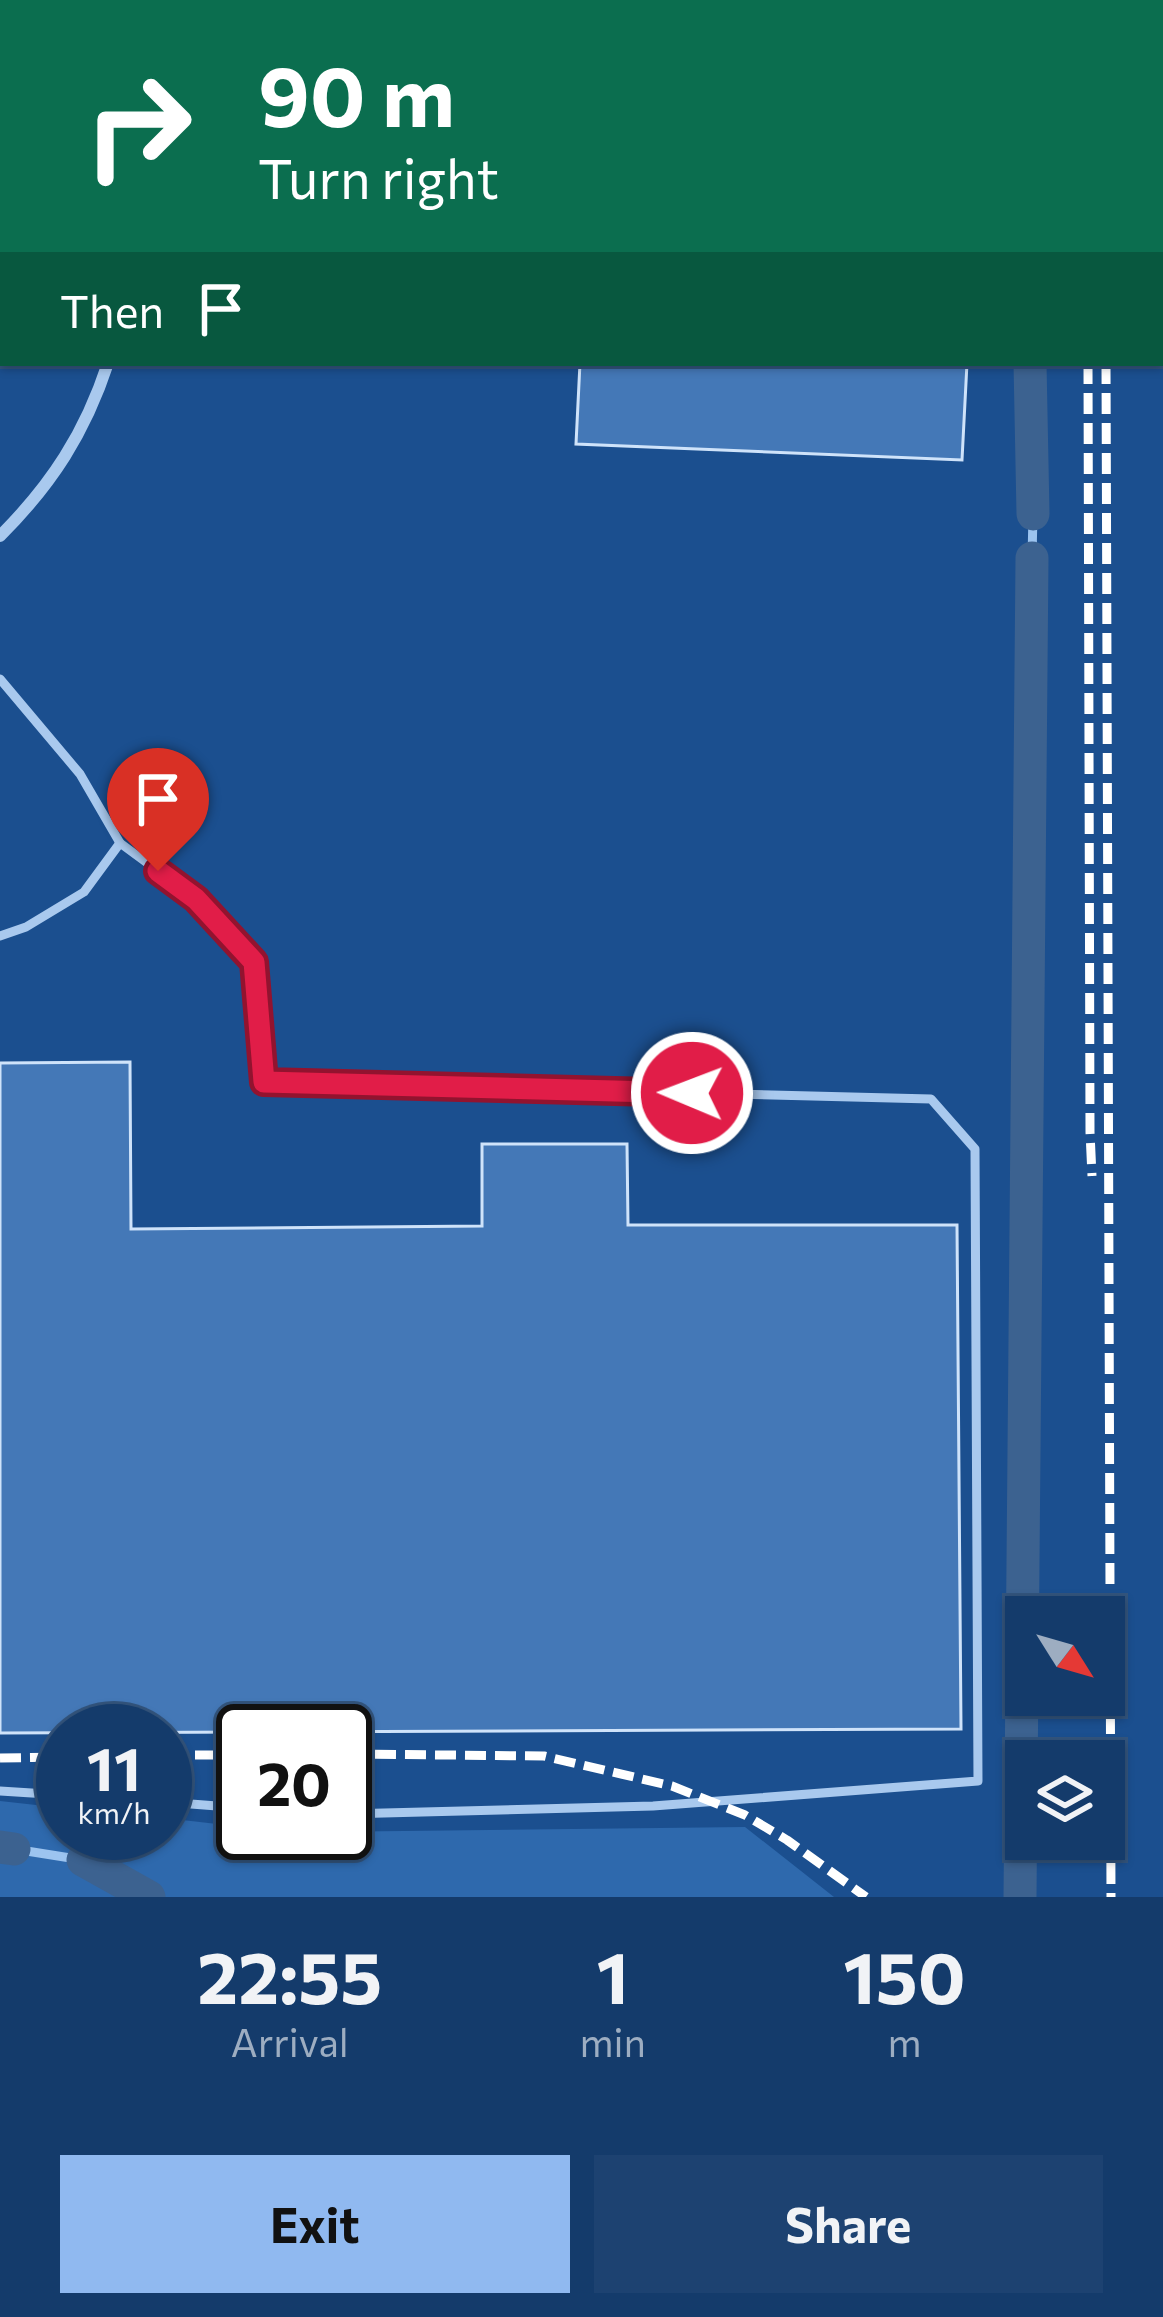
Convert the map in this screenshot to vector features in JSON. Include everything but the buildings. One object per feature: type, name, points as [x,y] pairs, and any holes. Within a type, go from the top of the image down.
[{"type":"street","points":[[0,536],[26,510],[80,434],[107,366]]},
{"type":"lane","points":[[0,679],[80,774],[120,843],[196,899],[254,962],[264,1082],[931,1099],[975,1149],[978,1781],[653,1806],[372,1813]]},
{"type":"lane","points":[[0,936],[26,927],[84,892],[120,843]]},
{"type":"lane","points":[[0,1791],[36,1793]]},
{"type":"shaded area","points":[[0,1801],[36,1805],[36,1860],[192,1860],[192,1821],[216,1824],[216,1860],[372,1860],[372,1831],[745,1827],[834,1897],[0,1897]]},
{"type":"waterway","points":[[1030,366],[1033,514]]},
{"type":"waterway","points":[[1032,558],[1033,514]]},
{"type":"waterway","points":[[1020,1897],[1032,558]]},
{"type":"waterway","points":[[0,1847],[14,1849]]},
{"type":"waterway","points":[[14,1849],[36,1853]]},
{"type":"waterway","points":[[83,1860],[149,1897]]},
{"type":"railway","points":[[1088,366],[1092,1176]]},
{"type":"railway","points":[[1106,366],[1111,1897]]},
{"type":"railway","points":[[372,1754],[544,1756],[672,1786],[745,1815],[866,1897]]},
{"type":"railway","points":[[192,1755],[216,1755]]},
{"type":"railway","points":[[0,1758],[36,1757]]},
{"type":"route","points":[[158,871],[196,899],[254,962],[264,1082],[692,1093]]}]
